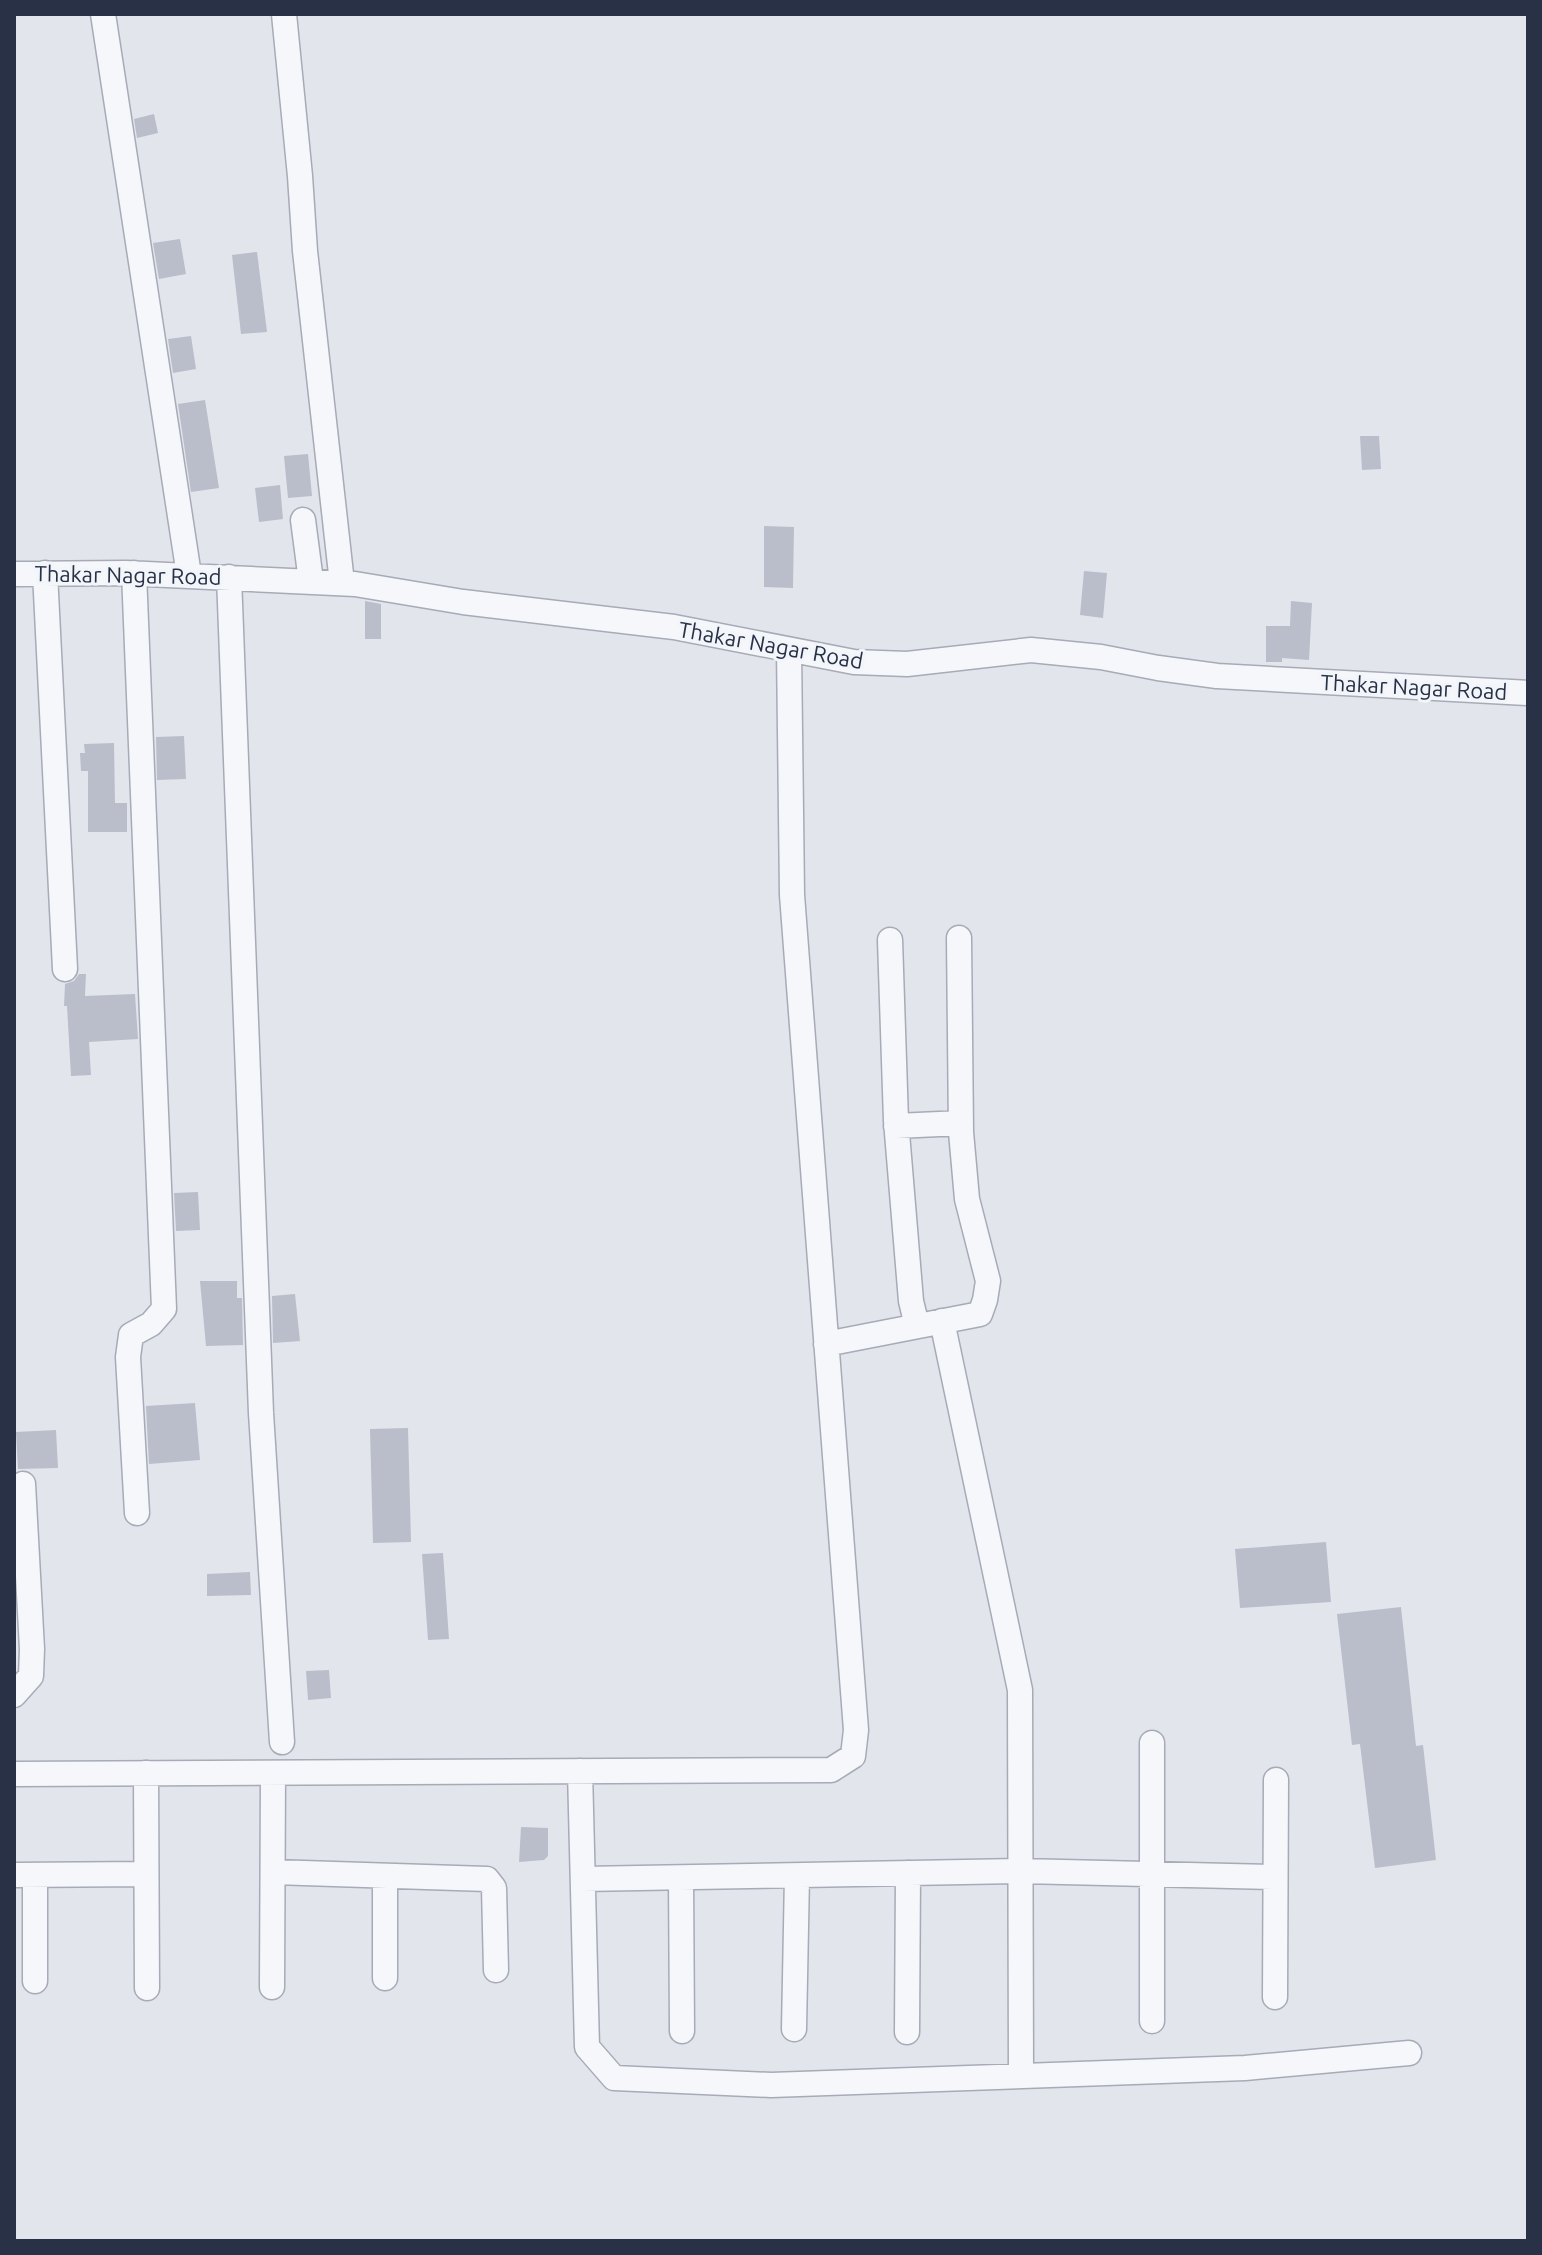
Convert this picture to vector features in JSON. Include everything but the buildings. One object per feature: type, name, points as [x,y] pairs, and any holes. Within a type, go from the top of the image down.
[{"type":"street","points":[[103,14],[189,575]]},
{"type":"street","points":[[284,14],[305,251],[342,583]]},
{"type":"street","points":[[303,520],[311,581]]},
{"type":"street","points":[[45,573],[65,969]]},
{"type":"street","points":[[134,573],[164,1309],[151,1324],[131,1335],[128,1357],[137,1513]]},
{"type":"street","name":"Thakar Nagar Road","points":[[14,574],[134,573],[342,583],[463,602],[674,627],[854,662],[907,664],[1031,650],[1101,657],[1217,676],[1528,693]]},
{"type":"street","points":[[229,577],[261,1413],[282,1742]]},
{"type":"street","points":[[14,1774],[831,1770],[853,1756],[856,1730],[792,895],[789,650]]},
{"type":"street","points":[[826,1344],[980,1314],[985,1300],[988,1281],[967,1199],[961,1123],[959,938]]},
{"type":"street","points":[[890,940],[896,1126],[911,1301],[917,1326]]},
{"type":"street","points":[[896,1126],[961,1123]]},
{"type":"street","points":[[942,1321],[1020,1690],[1021,2076]]},
{"type":"street","points":[[14,1695],[31,1676],[23,1484]]},
{"type":"street","points":[[1152,1743],[1152,2021]]},
{"type":"street","points":[[580,1771],[587,2047],[614,2078],[771,2085],[1245,2068],[1409,2053]]},
{"type":"street","points":[[146,1773],[147,1988]]},
{"type":"street","points":[[272,1987],[273,1773]]},
{"type":"street","points":[[1275,1997],[1276,1780]]},
{"type":"street","points":[[583,1879],[1021,1871],[1274,1877]]},
{"type":"street","points":[[273,1872],[487,1879],[494,1888],[496,1970]]},
{"type":"street","points":[[907,2032],[908,1873]]},
{"type":"street","points":[[35,1981],[24,1875],[146,1874]]},
{"type":"street","points":[[385,1876],[385,1978]]},
{"type":"street","points":[[794,2029],[797,1876]]},
{"type":"street","points":[[681,1878],[682,2031]]}]
